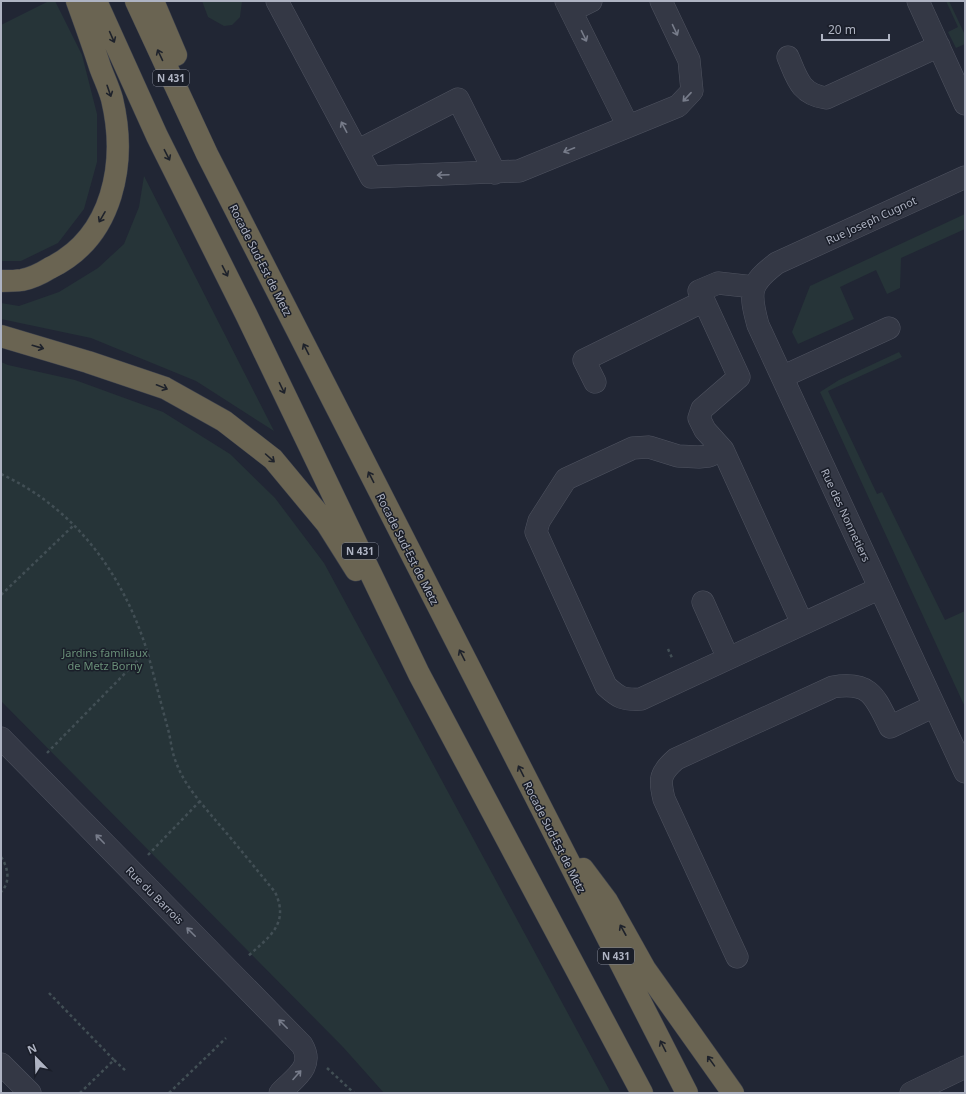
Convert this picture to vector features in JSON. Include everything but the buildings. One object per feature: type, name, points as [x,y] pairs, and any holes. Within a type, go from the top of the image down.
[{"type":"highway","points":[[1,281],[22,280],[41,273],[57,265],[75,252],[92,234],[109,203],[114,185],[117,138],[112,99],[77,1]]},
{"type":"highway","name":"N 431","points":[[96,1],[157,136],[246,314],[419,674],[642,1093]]},
{"type":"highway","name":"Rocade Sud-Est de Metz","points":[[136,1],[206,154],[687,1093]]},
{"type":"highway","points":[[153,1],[176,54],[206,154]]},
{"type":"highway","points":[[1,336],[88,362],[165,388],[224,421],[273,459],[327,524],[419,674]]},
{"type":"highway","points":[[546,818],[608,901],[645,969],[733,1093]]},
{"type":"street","points":[[277,1],[371,177],[519,171],[678,106],[692,91],[689,60],[661,1]]},
{"type":"street","points":[[591,1],[569,6],[628,126]]},
{"type":"street","points":[[918,1],[965,104]]},
{"type":"street","points":[[788,57],[798,81],[806,91],[815,96],[826,98],[939,46]]},
{"type":"street","points":[[357,151],[458,100],[495,172]]},
{"type":"street","name":"Rue Joseph Cugnot","points":[[754,287],[762,274],[777,263],[965,177]]},
{"type":"street","points":[[754,287],[718,283],[699,291],[739,376],[702,409],[699,418],[705,430],[723,450],[802,623]]},
{"type":"street","name":"Rue des Nonnetiers","points":[[754,287],[752,304],[758,325],[965,772]]},
{"type":"street","points":[[595,382],[584,360],[704,301]]},
{"type":"street","points":[[782,377],[889,328]]},
{"type":"street","points":[[723,450],[709,456],[699,457],[678,456],[649,447],[632,448],[566,480],[539,521],[536,532],[606,686],[618,697],[629,700],[641,699],[880,588]]},
{"type":"street","points":[[703,602],[728,658]]},
{"type":"street","points":[[737,957],[664,799],[660,784],[665,768],[676,759],[833,687],[847,685],[863,688],[875,697],[890,727],[934,706]]},
{"type":"street","name":"Rue du Barrois","points":[[1,738],[231,973],[286,1027],[302,1045],[307,1054]]},
{"type":"street","points":[[280,1093],[306,1064],[307,1054]]},
{"type":"street","points":[[1,1064],[30,1093]]},
{"type":"street","points":[[910,1093],[965,1067]]},
{"type":"path","points":[[1,474],[24,485],[48,500],[92,545],[123,591],[138,624],[148,654],[176,762],[200,801],[275,892],[281,903],[281,917],[277,927],[231,973]]},
{"type":"path","points":[[1,595],[74,525]]},
{"type":"path","points":[[32,768],[141,657],[148,654]]},
{"type":"path","points":[[135,875],[144,866],[148,854],[200,801]]},
{"type":"path","points":[[1,857],[7,869],[6,884],[1,892]]},
{"type":"path","points":[[49,993],[127,1072]]},
{"type":"path","points":[[169,1093],[226,1038]]},
{"type":"path","points":[[307,1054],[336,1074],[354,1093]]},
{"type":"path","points":[[80,1093],[114,1060]]},
{"type":"green space","points":[[49,1],[55,1],[82,55],[97,114],[97,162],[84,209],[58,243],[21,261],[1,261],[1,25]]},
{"type":"green space","points":[[202,1],[242,1],[240,17],[232,25],[224,26],[208,17]]},
{"type":"green space","points":[[946,1],[949,1],[965,35],[965,44],[956,48],[948,32],[958,27]]},
{"type":"green space","points":[[144,176],[274,431],[196,381],[91,338],[1,319],[1,303],[19,306],[59,292],[98,268],[124,244],[139,207]]},
{"type":"green space","points":[[965,214],[965,229],[901,258],[900,288],[887,294],[876,270],[840,287],[854,319],[798,344],[792,332],[810,286]]},
{"type":"green space","points":[[899,352],[902,357],[828,391],[877,494],[882,492],[945,620],[965,611],[965,707],[820,392],[839,380]]},
{"type":"green space","name":"Jardins familiaux de Metz Borny","points":[[1,362],[8,365],[75,380],[163,412],[230,454],[275,498],[324,563],[611,1093],[384,1093],[343,1047],[1,701]]}]
